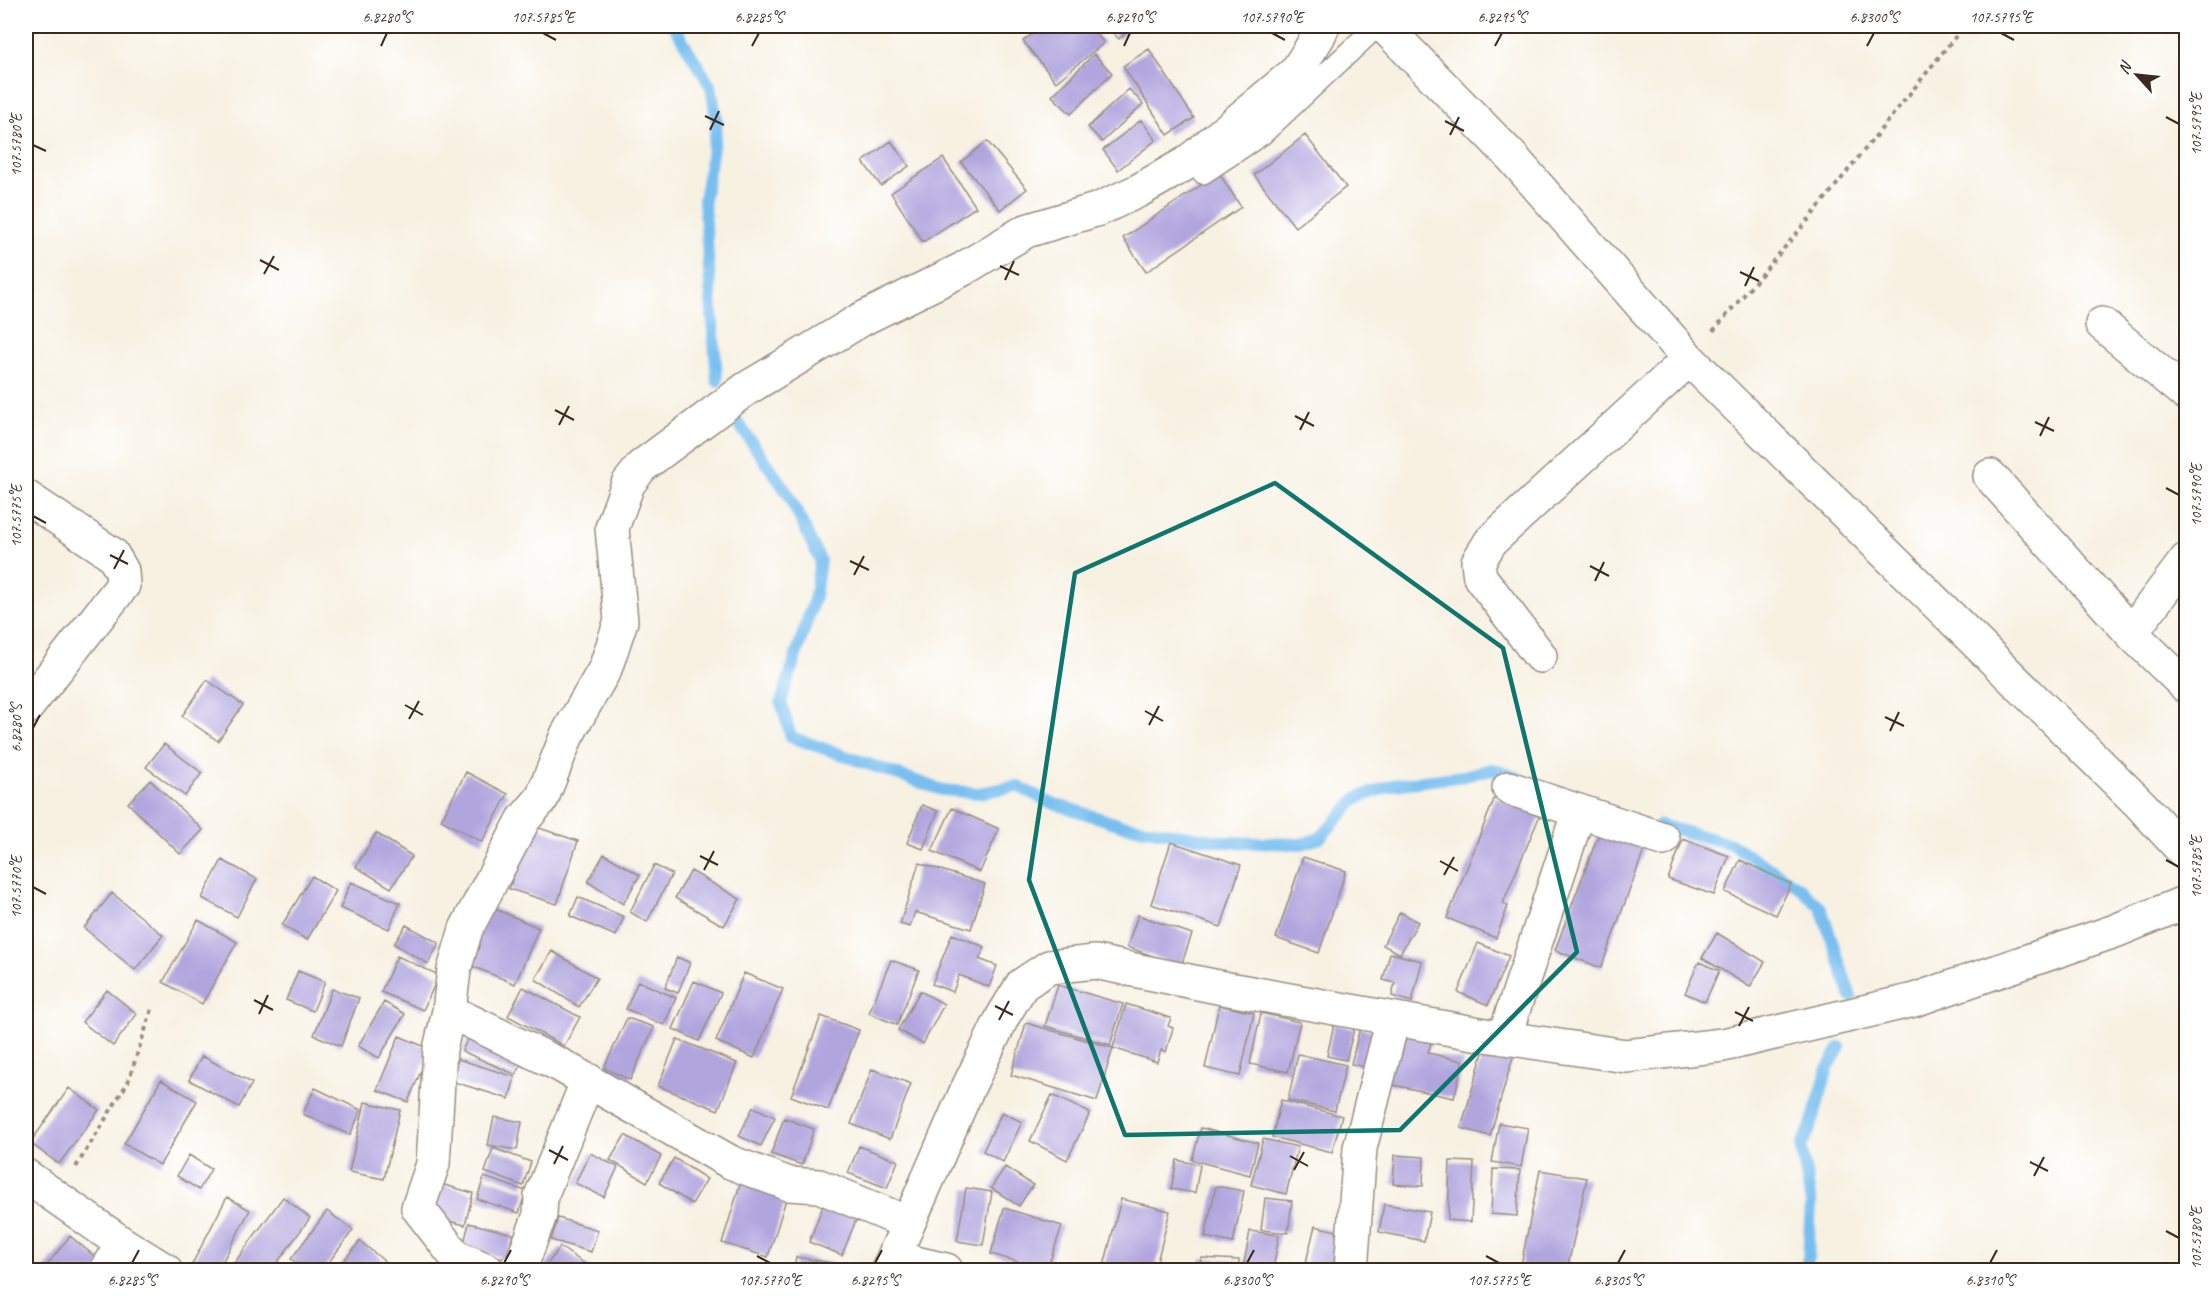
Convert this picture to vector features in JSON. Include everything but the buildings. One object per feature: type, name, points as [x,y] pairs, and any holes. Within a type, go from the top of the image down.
[{"type":"street","points":[[488,1270],[456,1257],[418,1208],[432,1164],[440,1048],[449,1011],[454,970],[466,929],[524,819],[542,798],[567,735],[605,669],[621,621],[612,528],[628,484],[642,466],[746,389],[862,319],[963,269],[1026,231],[1099,209],[1138,191],[1187,163],[1296,72],[1323,26]]},
{"type":"street","points":[[1384,26],[1512,157],[1689,358],[2132,796],[2187,854]]},
{"type":"street","points":[[2102,324],[2187,394]]},
{"type":"street","points":[[1540,656],[1480,577],[1478,562],[1491,541],[1689,358]]},
{"type":"street","points":[[1990,476],[2131,633],[2187,686]]},
{"type":"street","points":[[26,497],[112,554],[122,571],[123,585],[26,708]]},
{"type":"street","points":[[2131,633],[2187,560]]},
{"type":"street","points":[[1509,788],[1663,839]]},
{"type":"street","points":[[1503,1038],[1580,812]]},
{"type":"street","points":[[946,1270],[891,1264],[966,1092],[1003,1016],[1022,985],[1049,968],[1095,962],[1393,1019],[1626,1056],[1724,1045],[1914,1000],[2115,931],[2187,902]]},
{"type":"street","points":[[449,1011],[588,1080],[730,1162],[789,1184],[819,1186],[908,1223]]},
{"type":"street","points":[[1351,1270],[1360,1148],[1393,1019]]},
{"type":"street","points":[[515,1270],[521,1266],[540,1215],[541,1196],[588,1080]]},
{"type":"street","points":[[26,1176],[57,1198],[115,1257],[165,1270]]},
{"type":"lane","points":[[1203,173],[1262,134],[1377,26]]},
{"type":"path","points":[[1689,358],[1809,219],[1956,36]]},
{"type":"path","points":[[57,1198],[128,1082],[153,1006]]},
{"type":"highlighted area","points":[[1275,483],[1503,648],[1577,952],[1400,1130],[1125,1135],[1029,880],[1075,573]]},
{"type":"waterway","points":[[674,26],[711,87],[717,123],[704,200],[717,381]]},
{"type":"waterway","points":[[736,420],[788,494],[820,560],[815,596],[781,702],[791,737],[942,790],[980,793],[1017,786],[1049,802],[1121,825],[1225,842],[1301,844],[1320,838],[1357,798],[1393,785],[1464,776],[1492,769],[1519,778]]},
{"type":"waterway","points":[[1660,825],[1731,844],[1799,887],[1821,908],[1851,997]]},
{"type":"waterway","points":[[1802,1270],[1808,1260],[1811,1203],[1801,1146],[1810,1129],[1828,1068],[1840,1047]]}]
